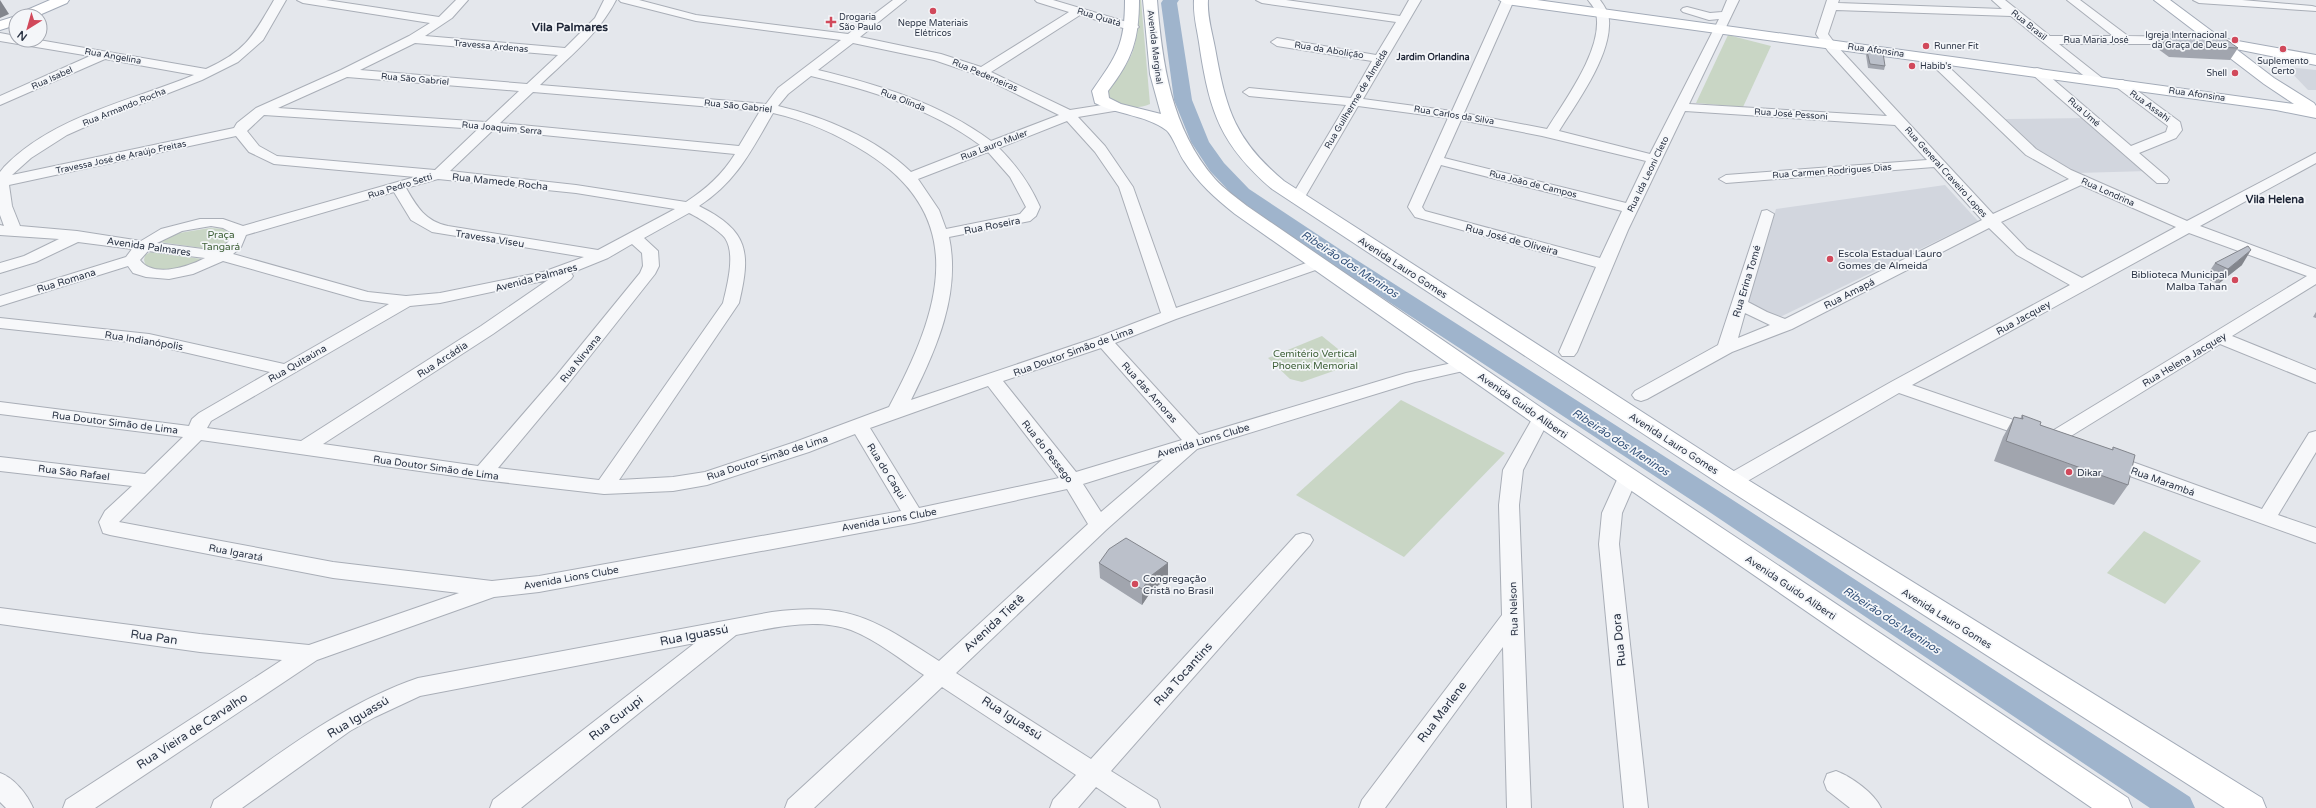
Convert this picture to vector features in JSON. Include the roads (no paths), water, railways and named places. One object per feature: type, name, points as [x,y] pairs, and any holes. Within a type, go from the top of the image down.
[{"type":"main road","points":[[44,8],[62,0]]},
{"type":"main road","points":[[1132,0],[1133,27],[1120,66],[1100,91],[1101,100],[1115,107],[1155,116],[1173,127],[1209,183],[1241,210],[1466,365]]},
{"type":"main road","name":"Avenida Marginal","points":[[1150,0],[1161,95],[1173,127]]},
{"type":"main road","name":"Avenida Lauro Gomes","points":[[1201,0],[1202,21],[1216,100],[1227,130],[1241,151],[1258,170],[1297,199],[1732,481],[2251,808]]},
{"type":"main road","name":"Rua Afonsina","points":[[1508,0],[1598,7],[1687,10],[1723,23]]},
{"type":"main road","name":"Rua Afonsina","points":[[1538,0],[1723,23],[1932,58],[2038,72],[2266,97],[2285,92]]},
{"type":"main road","points":[[2161,0],[2285,92],[2316,112]]},
{"type":"main road","points":[[2215,40],[2316,60]]},
{"type":"main road","name":"Rua Afonsina","points":[[1827,41],[2095,78],[2119,83],[2316,112]]},
{"type":"main road","points":[[2241,59],[2248,51],[2260,50]]},
{"type":"main road","name":"Avenida Marginal","points":[[1137,111],[1155,105],[1161,95]]},
{"type":"main road","name":"Avenida Guido Aliberti","points":[[1466,365],[1541,418],[2117,808]]},
{"type":"street","name":"Rua Armando Rocha","points":[[1,182],[17,162],[56,135],[206,73],[250,48],[280,0]]},
{"type":"street","points":[[303,0],[442,20]]},
{"type":"street","points":[[240,131],[242,126],[261,111],[346,73],[413,39],[442,20],[462,0]]},
{"type":"street","name":"Rua Pedro Setti","points":[[240,232],[439,174],[569,52],[600,20],[610,0]]},
{"type":"street","name":"Rua Pederneiras","points":[[625,0],[675,14],[715,22],[850,38],[937,57],[982,72],[1074,114],[1105,154],[1126,187],[1170,315]]},
{"type":"street","name":"Avenida Palmares","points":[[7,230],[77,236],[222,256],[367,297],[406,301],[440,298],[475,292],[546,276],[578,266],[635,239],[708,194],[725,179],[736,166],[769,108],[783,91],[900,0]]},
{"type":"street","name":"Rua Quatá","points":[[1041,0],[1133,27]]},
{"type":"street","points":[[1262,0],[1404,20]]},
{"type":"street","name":"Rua Guilherme de Almeida","points":[[1297,199],[1415,0]]},
{"type":"street","points":[[1436,160],[1508,0]]},
{"type":"street","name":"Rua Ida Leoni Cleto","points":[[1568,352],[1604,264],[1733,0]]},
{"type":"street","name":"Rua Brasil","points":[[1998,0],[2095,78]]},
{"type":"street","points":[[2073,0],[2125,40]]},
{"type":"street","points":[[2199,0],[2314,10]]},
{"type":"street","points":[[2303,0],[2314,10]]},
{"type":"street","points":[[1827,41],[1822,34],[1832,3],[2014,13]]},
{"type":"street","points":[[1551,134],[1599,48],[1603,29],[1598,7]]},
{"type":"street","points":[[982,72],[1079,11]]},
{"type":"street","name":"Travessa Ardenas","points":[[413,39],[569,52]]},
{"type":"street","name":"Rua Maria José","points":[[2048,40],[2215,40]]},
{"type":"street","name":"Rua General Craveiro Lopes","points":[[1827,41],[1991,221],[2022,252],[2083,285]]},
{"type":"street","name":"Rua da Abolição","points":[[1277,42],[1380,58]]},
{"type":"street","name":"Rua Angelina","points":[[48,45],[206,73]]},
{"type":"street","name":"Rua Isabel","points":[[0,101],[103,55]]},
{"type":"street","name":"Rua Londrina","points":[[1932,58],[2031,152],[2079,180],[2188,227],[2316,274]]},
{"type":"street","name":"Rua Olinda","points":[[807,71],[842,80],[907,101],[969,130],[991,147]]},
{"type":"street","name":"Rua Umé","points":[[2038,72],[2162,180]]},
{"type":"street","name":"Rua São Gabriel","points":[[346,73],[769,108],[782,111],[856,140],[908,178],[933,212],[942,234],[946,260],[944,287],[934,326],[922,362],[896,411]]},
{"type":"street","name":"Rua Assahi","points":[[2119,83],[2175,125],[2175,130],[2171,135],[2130,152]]},
{"type":"street","name":"Rua Lauro Muler","points":[[1074,114],[1100,91]]},
{"type":"street","name":"Rua Carlos da Silva","points":[[1249,92],[1355,102],[1456,115],[1551,134],[1655,159]]},
{"type":"street","name":"Rua Lauro Muler","points":[[908,178],[1074,114],[1115,107]]},
{"type":"street","name":"Rua José Pessoni","points":[[1681,107],[1900,121]]},
{"type":"street","name":"Rua Joaquim Serra","points":[[261,111],[490,126],[648,143],[744,151]]},
{"type":"street","name":"Travessa José de Araújo Freitas","points":[[1,182],[240,131]]},
{"type":"street","name":"Rua Mamede Rocha","points":[[240,131],[248,146],[274,160],[439,174],[576,189],[689,207],[701,213],[732,236],[736,248],[738,273],[731,303],[604,487]]},
{"type":"street","name":"Rua Roseira","points":[[942,234],[1025,218],[1031,213],[1033,207],[1025,190],[1010,168],[991,147]]},
{"type":"street","name":"Rua Jacquey","points":[[1732,481],[1897,386],[2316,156]]},
{"type":"street","name":"Rua João de Campos","points":[[1436,160],[1631,209]]},
{"type":"street","name":"Rua José de Oliveira","points":[[1436,160],[1416,201],[1415,207],[1420,214],[1604,264]]},
{"type":"street","name":"Rua Carmen Rodrigues Dias","points":[[1726,179],[1937,162]]},
{"type":"street","name":"Rua Amapá","points":[[1641,395],[1726,348],[1786,325],[1991,221],[2079,180]]},
{"type":"street","points":[[1,182],[0,195],[7,230]]},
{"type":"street","name":"Travessa Viseu","points":[[398,187],[415,217],[431,228],[603,255]]},
{"type":"street","name":"Rua Erina Tomé","points":[[1726,348],[1767,214]]},
{"type":"street","points":[[225,223],[234,226],[240,232],[239,240],[233,248],[205,265],[168,274],[152,274],[140,271],[133,266],[132,260],[144,245],[163,234],[196,224],[225,223]]},
{"type":"street","points":[[0,268],[30,259],[77,236]]},
{"type":"street","name":"Rua Nirvana","points":[[483,473],[562,380],[647,274],[651,266],[650,251],[635,239]]},
{"type":"street","name":"Rua Romana","points":[[0,301],[132,260]]},
{"type":"street","name":"Rua Doutor Simão de Lima","points":[[0,408],[197,433],[483,473],[604,487],[673,484],[707,478],[802,447],[896,411],[993,380],[1104,341],[1170,315],[1318,264]]},
{"type":"street","name":"Rua Arcádia","points":[[304,448],[481,334],[578,266]]},
{"type":"street","name":"Rua Helena Jacquey","points":[[2051,440],[2316,277]]},
{"type":"street","name":"Rua Quitaúna","points":[[197,433],[198,423],[205,417],[406,301]]},
{"type":"street","points":[[1739,303],[1761,316],[1786,325]]},
{"type":"street","name":"Rua Indianópolis","points":[[0,323],[149,339],[285,370]]},
{"type":"street","points":[[2219,338],[2316,377]]},
{"type":"street","name":"Rua das Amoras","points":[[1104,341],[1194,443]]},
{"type":"street","name":"Avenida Lions Clube","points":[[309,654],[493,589],[539,584],[914,516],[1071,480],[1412,377],[1466,365]]},
{"type":"street","name":"Rua do Pessego","points":[[993,380],[1071,480],[1099,525]]},
{"type":"street","points":[[1897,386],[2073,448]]},
{"type":"street","name":"Rua Nelson","points":[[1519,808],[1514,615],[1509,505],[1510,484],[1522,451],[1541,418]]},
{"type":"street","name":"Rua do Caqui","points":[[859,425],[914,516]]},
{"type":"street","name":"Rua Igaratá","points":[[197,433],[186,447],[147,481],[112,516],[109,522],[110,528],[333,570],[493,589]]},
{"type":"street","points":[[2266,518],[2316,436]]},
{"type":"street","name":"Avenida Tietê","points":[[797,808],[940,672],[1099,525],[1194,443]]},
{"type":"street","name":"Rua Marambá","points":[[2096,456],[2316,536]]},
{"type":"street","name":"Rua São Rafael","points":[[0,464],[147,481]]},
{"type":"street","name":"Rua Dora","points":[[1628,476],[1612,513],[1610,544],[1636,808]]},
{"type":"street","name":"Rua Tocantins","points":[[1062,808],[1303,540]]},
{"type":"street","name":"Rua Iguassú","points":[[223,808],[347,721],[397,694],[418,687],[731,628],[810,615],[833,616],[852,620],[872,630],[940,672],[1148,808]]},
{"type":"street","name":"Rua Marlene","points":[[1371,808],[1514,615]]},
{"type":"street","name":"Rua Pan","points":[[0,616],[200,643],[309,654]]},
{"type":"street","name":"Rua Gurupi","points":[[502,808],[731,628]]},
{"type":"street","name":"Rua Vieira de Carvalho","points":[[75,808],[309,654]]},
{"type":"street","points":[[1836,782],[1870,808]]},
{"type":"street","points":[[0,784],[21,808]]},
{"type":"waterway","name":"Ribeirão dos Meninos","points":[[1171,0],[1169,3],[1183,100],[1200,142],[1217,167],[1242,193],[1333,255],[1715,502],[2178,808]]},
{"type":"place","name":"Neppe Materiais Elétricos","points":[[933,11]]},
{"type":"place","name":"Drogaria São Paulo","points":[[831,22]]},
{"type":"place","name":"Igreja Internacional da Graça de Deus","points":[[2235,40]]},
{"type":"place","name":"Runner Fit","points":[[1926,46]]},
{"type":"place","name":"Suplemento Certo","points":[[2283,49]]},
{"type":"place","name":"Habib's","points":[[1912,66]]},
{"type":"place","name":"Shell","points":[[2235,73]]},
{"type":"place","name":"Escola Estadual Lauro Gomes de Almeida","points":[[1830,259]]},
{"type":"place","name":"Biblioteca Municipal Malba Tahan","points":[[2235,280]]},
{"type":"place","name":"Dikar","points":[[2069,472]]},
{"type":"place","name":"Congregação Cristã no Brasil","points":[[1135,584]]},
{"type":"district","name":"Vila Palmares","points":[[570,27]]},
{"type":"district","name":"Jardim Orlandina","points":[[1433,57]]},
{"type":"district","name":"Vila Helena","points":[[2275,199]]},
{"type":"park label","name":"Praça Tangará","points":[[221,240]]},
{"type":"park label","name":"Cemitério Vertical Phoenix Memorial","points":[[1315,358]]}]
